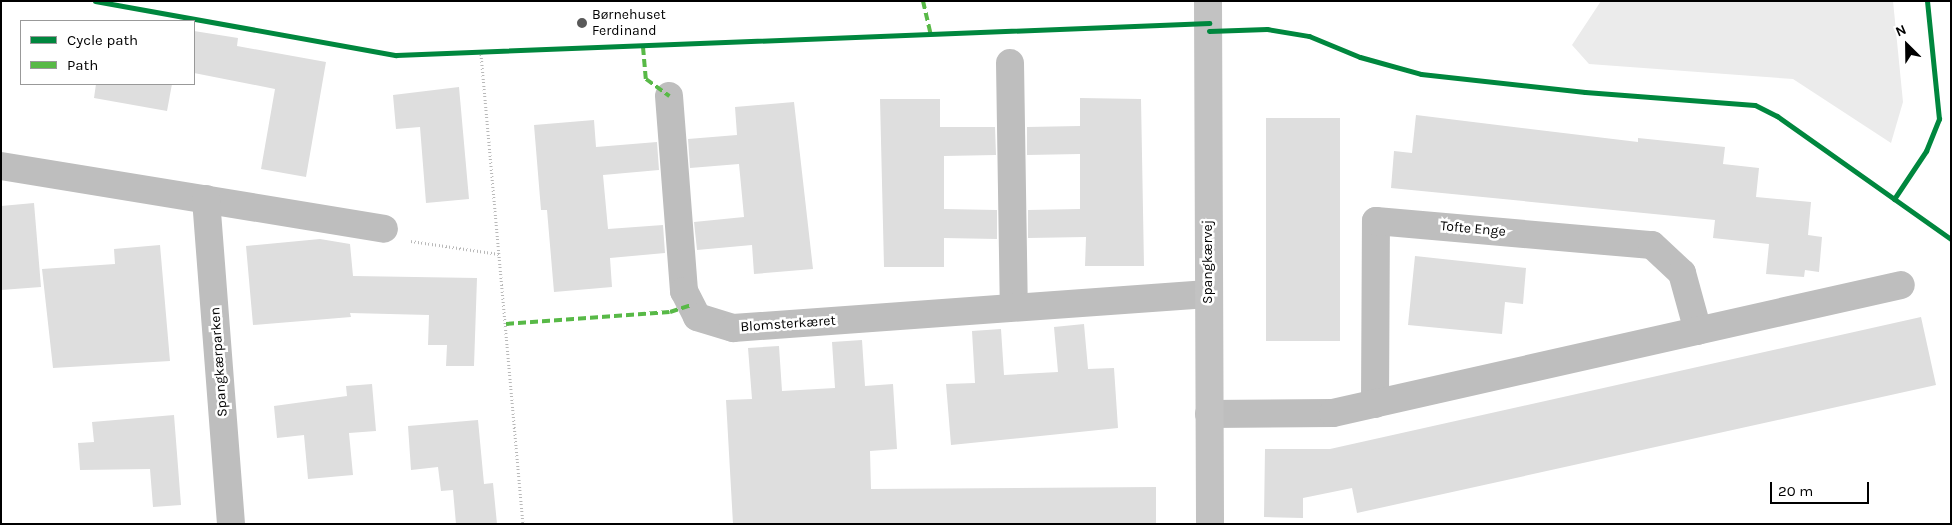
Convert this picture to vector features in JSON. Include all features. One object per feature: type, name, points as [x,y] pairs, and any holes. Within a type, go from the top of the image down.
[{"type":"street","name":"Spangkærvej","points":[[1208,1],[1210,524]]},
{"type":"street","points":[[1010,63],[1014,307]]},
{"type":"street","name":"Blomsterkæret","points":[[669,96],[684,291],[697,317],[732,328],[1208,294]]},
{"type":"street","points":[[1,166],[384,229]]},
{"type":"street","name":"Spangkærparken","points":[[206,199],[231,524]]},
{"type":"street","name":"Tofte Enge","points":[[1375,404],[1376,221],[1652,246],[1682,273],[1698,331]]},
{"type":"street","points":[[1209,414],[1333,413],[1901,285]]},
{"type":"path","points":[[471,54],[490,54]]},
{"type":"path","points":[[480,54],[523,524]]},
{"type":"path","points":[[384,229],[398,239],[499,254]]},
{"type":"shaded area","points":[[1601,1],[1893,1],[1903,102],[1891,143],[1793,79],[1589,64],[1572,45]]},
{"type":"building","points":[[195,31],[238,38],[237,46],[326,62],[306,177],[261,169],[275,89],[195,73]]},
{"type":"building","points":[[96,85],[172,85],[167,111],[94,98]]},
{"type":"building","points":[[459,87],[469,199],[426,203],[420,127],[396,129],[393,95]]},
{"type":"building","points":[[1080,98],[1141,99],[1144,266],[1085,266],[1086,237],[1028,238],[1028,210],[1080,209],[1080,154],[1027,155],[1027,127],[1080,126]]},
{"type":"building","points":[[880,99],[940,99],[940,127],[995,127],[996,155],[944,156],[944,209],[997,210],[997,239],[944,238],[944,267],[884,267]]},
{"type":"building","points":[[794,102],[813,269],[754,274],[752,245],[697,250],[694,222],[744,217],[739,164],[690,168],[688,139],[737,135],[735,107]]},
{"type":"building","points":[[1416,115],[1638,142],[1638,138],[1725,147],[1723,164],[1759,168],[1756,197],[1811,202],[1808,235],[1822,237],[1819,272],[1805,270],[1804,277],[1766,274],[1769,244],[1713,238],[1715,220],[1391,188],[1394,151],[1412,153]]},
{"type":"building","points":[[1266,118],[1340,118],[1340,341],[1266,341]]},
{"type":"building","points":[[594,120],[596,147],[657,142],[659,170],[603,175],[608,229],[663,225],[665,253],[610,258],[612,287],[554,292],[547,210],[541,210],[534,125]]},
{"type":"building","points":[[34,203],[41,287],[1,290],[1,206]]},
{"type":"building","points":[[320,239],[350,244],[353,276],[477,278],[474,366],[446,366],[447,345],[428,345],[429,315],[350,313],[351,317],[253,325],[246,246]]},
{"type":"building","points":[[160,245],[170,361],[53,368],[42,269],[115,264],[114,249]]},
{"type":"building","points":[[1415,256],[1526,268],[1523,304],[1505,302],[1502,334],[1408,325]]},
{"type":"building","points":[[1921,317],[1936,385],[1357,513],[1352,488],[1303,498],[1303,518],[1264,517],[1265,449],[1330,449]]},
{"type":"building","points":[[1084,324],[1088,369],[1114,368],[1118,428],[951,445],[946,384],[975,383],[972,331],[1001,329],[1004,375],[1058,372],[1054,327]]},
{"type":"building","points":[[862,340],[865,386],[893,384],[897,449],[870,451],[871,489],[1156,487],[1156,524],[733,524],[726,400],[752,399],[748,348],[779,346],[782,391],[835,388],[832,342]]},
{"type":"building","points":[[372,384],[376,431],[349,433],[353,475],[308,479],[304,435],[277,438],[274,406],[347,396],[346,386]]},
{"type":"building","points":[[174,415],[181,505],[153,507],[150,469],[80,470],[78,443],[94,442],[92,422]]},
{"type":"building","points":[[478,420],[484,484],[493,483],[497,524],[456,524],[453,490],[441,491],[438,467],[411,470],[408,426]]},
{"type":"marked path","points":[[923,1],[931,35]]},
{"type":"marked path","points":[[643,47],[646,79],[669,96]]},
{"type":"marked path","points":[[506,324],[670,312],[691,305]]},
{"type":"cycle path","points":[[95,1],[396,55],[1209,23]]},
{"type":"cycle path","points":[[1894,199],[1926,151],[1939,119],[1927,1]]},
{"type":"cycle path","points":[[1209,31],[1267,29],[1309,36],[1360,57],[1421,74],[1585,92],[1755,105],[1777,116],[1951,239]]},
{"type":"place","name":"Børnehuset Ferdinand","points":[[582,23]]}]
